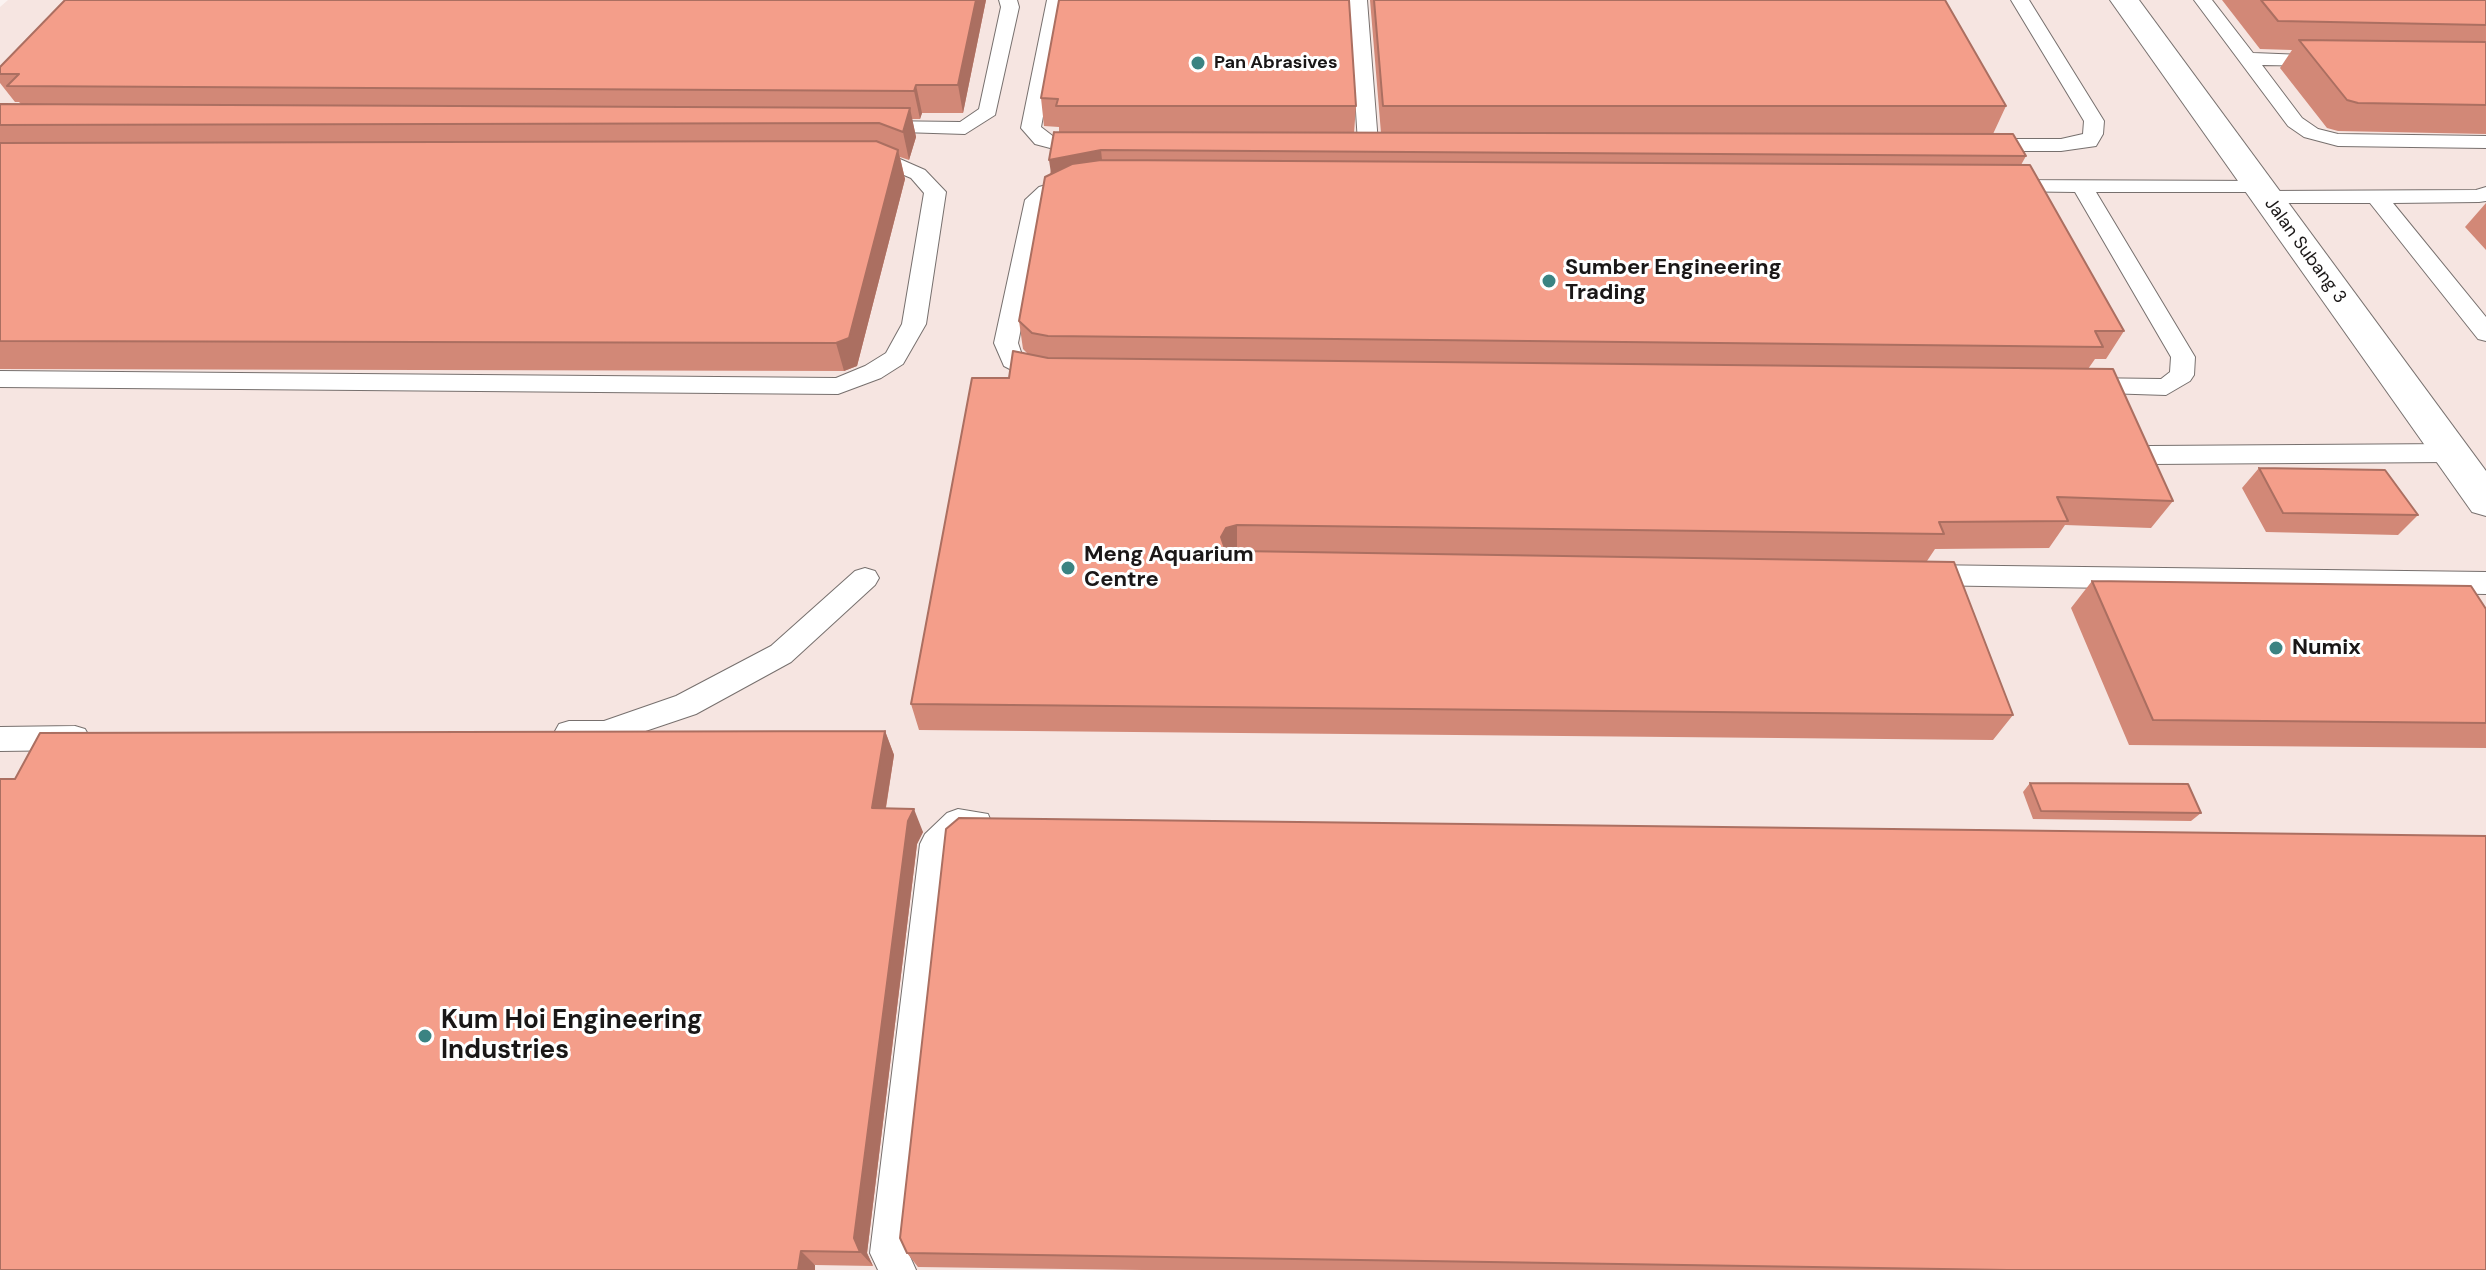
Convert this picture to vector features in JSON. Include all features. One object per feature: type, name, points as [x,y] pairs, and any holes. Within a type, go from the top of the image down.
[{"type":"street","name":"Jalan Subang 3","points":[[2124,0],[2486,501]]},
{"type":"lane","points":[[854,127],[965,128],[975,122],[988,111],[1010,7],[1008,0]]},
{"type":"lane","points":[[1056,0],[1031,128],[1042,140],[1054,143],[1116,143]]},
{"type":"lane","points":[[1358,0],[1368,143]]},
{"type":"lane","points":[[1966,145],[2061,145],[2089,142],[2093,134],[2094,121],[2020,0]]},
{"type":"lane","points":[[2203,0],[2295,122],[2311,133],[2338,140],[2486,142]]},
{"type":"lane","points":[[2247,59],[2343,60]]},
{"type":"lane","points":[[0,379],[838,386],[873,372],[895,358],[914,324],[935,192],[918,174],[886,160],[854,160]]},
{"type":"lane","points":[[1068,375],[1029,371],[1012,360],[1006,343],[1036,200],[1070,183],[1103,179]]},
{"type":"lane","points":[[1988,185],[2376,196],[2479,196],[2486,193]]},
{"type":"lane","points":[[2054,386],[2166,387],[2182,375],[2183,357],[2082,186]]},
{"type":"lane","points":[[2376,196],[2486,333]]},
{"type":"lane","points":[[2150,455],[2451,453]]},
{"type":"lane","points":[[1903,575],[2486,583]]},
{"type":"lane","points":[[541,733],[604,733],[686,705],[781,654],[865,578]]},
{"type":"lane","points":[[0,739],[95,738]]},
{"type":"lane","points":[[897,1270],[889,1253],[936,844],[958,823],[1006,824]]},
{"type":"shaded area","points":[[8,0],[2486,0],[2486,1270],[0,1270],[0,7]]},
{"type":"building","points":[[65,0],[976,0],[958,85],[916,85],[914,91],[7,86],[19,74],[0,74],[0,67]]},
{"type":"building","name":"Pan Abrasives","points":[[1059,0],[1349,0],[1356,106],[1056,106],[1058,99],[1041,98]]},
{"type":"building","points":[[1374,0],[1945,0],[2006,106],[1383,106]]},
{"type":"building","points":[[2261,0],[2486,0],[2486,25],[2278,21]]},
{"type":"building","points":[[2299,40],[2486,42],[2486,105],[2358,103],[2347,100]]},
{"type":"building","points":[[0,104],[910,108],[903,132],[879,123],[0,125]]},
{"type":"building","points":[[1054,132],[2013,134],[2026,156],[1101,150],[1049,160]]},
{"type":"building","points":[[876,141],[898,150],[849,338],[836,343],[0,341],[0,143]]},
{"type":"building","name":"Sumber Engineering Trading","points":[[1101,160],[2030,165],[2124,331],[2095,331],[2103,347],[1048,336],[1032,333],[1019,321],[1045,177],[1072,164]]},
{"type":"building","name":"Meng Aquarium Centre","points":[[1013,351],[1048,358],[2113,369],[2173,501],[2057,497],[2068,521],[1939,522],[1944,534],[1237,525],[1226,528],[1221,537],[1224,546],[1237,551],[1954,562],[2013,715],[911,704],[972,378],[1009,378]]},
{"type":"building","points":[[2259,468],[2385,470],[2418,515],[2283,513]]},
{"type":"building","name":"Numix","points":[[2092,581],[2471,586],[2486,609],[2486,723],[2153,720]]},
{"type":"building","name":"Kum Hoi Engineering Industries","points":[[885,731],[872,808],[914,809],[908,821],[854,1238],[860,1252],[801,1251],[798,1270],[0,1270],[0,779],[15,779],[40,733]]},
{"type":"building","points":[[2030,783],[2188,784],[2201,813],[2041,811]]},
{"type":"building","points":[[959,818],[2486,836],[2486,1270],[2007,1270],[907,1253],[900,1238],[946,829]]},
{"type":"place","name":"Pan Abrasives","points":[[1198,63]]},
{"type":"place","name":"Sumber Engineering Trading","points":[[1549,281]]},
{"type":"place","name":"Meng Aquarium Centre","points":[[1068,568]]},
{"type":"place","name":"Numix","points":[[2276,648]]},
{"type":"place","name":"Kum Hoi Engineering Industries","points":[[425,1036]]}]
